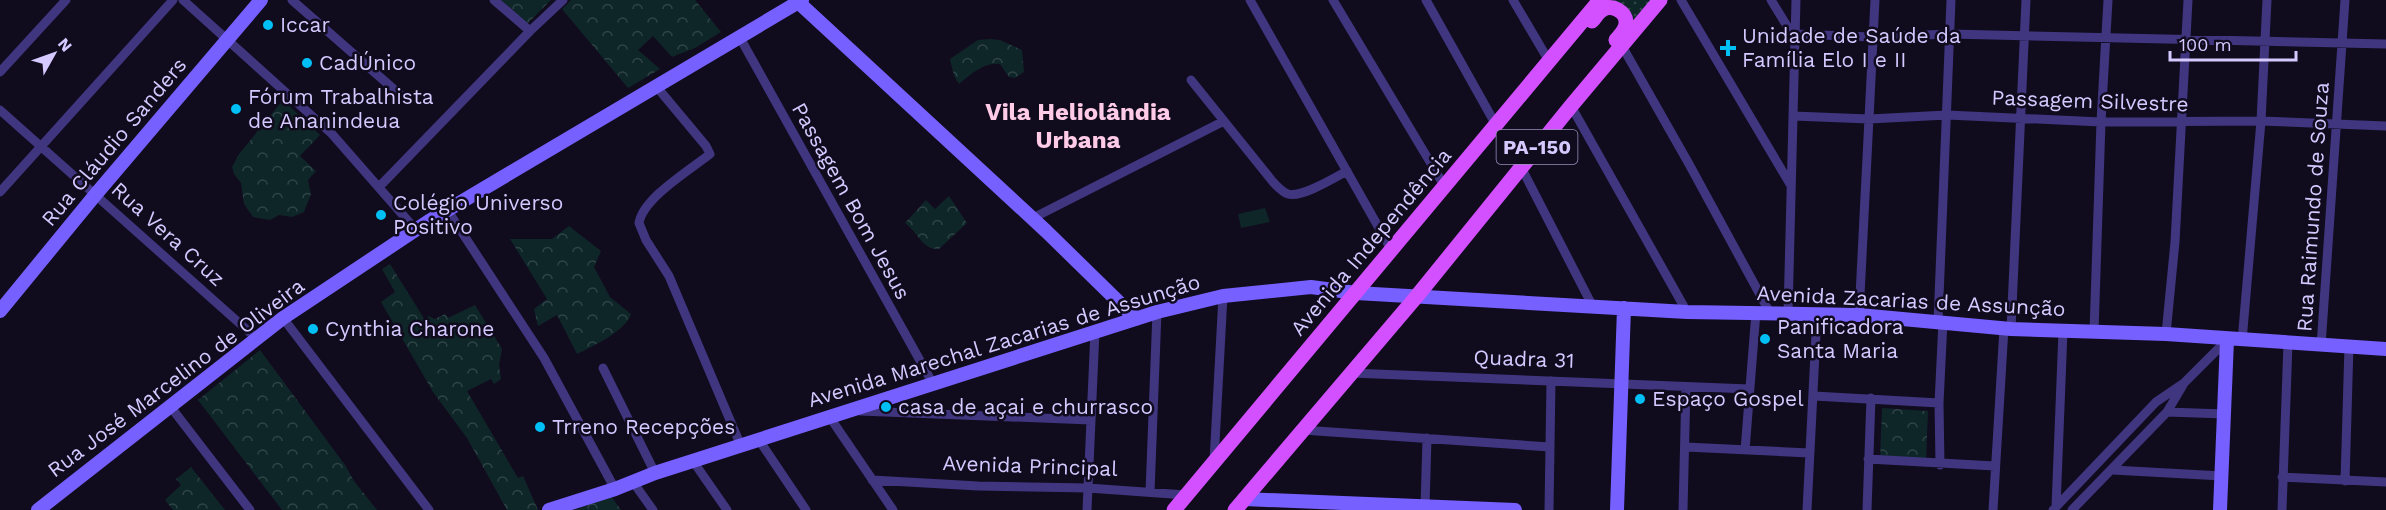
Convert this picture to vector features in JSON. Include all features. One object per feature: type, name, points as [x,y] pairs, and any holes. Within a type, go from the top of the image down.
[{"type":"main road","name":"Rua Cláudio Sanders","points":[[0,311],[261,0]]},
{"type":"main road","name":"PA-150","points":[[1240,505],[1417,296],[1570,106],[1660,0]]},
{"type":"main road","name":"Rua José Marcelino de Oliveira","points":[[38,510],[283,318],[416,230],[799,1]]},
{"type":"main road","points":[[799,1],[1136,319]]},
{"type":"main road","name":"Avenida Independência","points":[[1174,510],[1392,251],[1597,1]]},
{"type":"main road","points":[[1513,104],[1532,92],[1602,9],[1610,7],[1617,9],[1625,17],[1625,29],[1564,105],[1554,127]]},
{"type":"main road","name":"Avenida Marechal Zacarias de Assunção","points":[[549,510],[932,382],[1157,312],[1223,296],[1311,286],[1356,293],[1592,306]]},
{"type":"main road","name":"Avenida Zacarias de Assunção","points":[[1592,306],[1687,312],[1859,315],[2008,329],[2166,334],[2227,340]]},
{"type":"main road","points":[[1617,510],[1624,308]]},
{"type":"main road","points":[[2220,510],[2227,340],[2386,349]]},
{"type":"main road","points":[[1240,505],[1515,510]]},
{"type":"street","points":[[0,72],[66,0]]},
{"type":"street","points":[[0,192],[173,0]]},
{"type":"street","points":[[183,0],[332,134],[416,230]]},
{"type":"street","points":[[292,0],[405,99]]},
{"type":"street","points":[[494,0],[530,31]]},
{"type":"street","points":[[379,187],[563,0]]},
{"type":"street","points":[[1250,0],[1392,251]]},
{"type":"street","points":[[1334,0],[1445,187]]},
{"type":"street","points":[[1426,0],[1496,125]]},
{"type":"street","points":[[1513,0],[1549,61]]},
{"type":"street","points":[[1682,0],[1791,185]]},
{"type":"street","points":[[1771,0],[1795,37]]},
{"type":"street","points":[[1788,313],[1796,0]]},
{"type":"street","points":[[1859,315],[1871,37],[1875,0]]},
{"type":"street","points":[[1940,465],[1940,322],[1951,0]]},
{"type":"street","points":[[1993,510],[2008,329],[2026,0]]},
{"type":"street","points":[[2094,332],[2101,122],[2108,0]]},
{"type":"street","points":[[2166,334],[2175,242],[2188,0]]},
{"type":"street","points":[[2242,341],[2261,121],[2266,0]]},
{"type":"street","name":"Rua Raimundo de Souza","points":[[2321,346],[2344,0]]},
{"type":"street","points":[[1795,37],[1950,34],[2386,44]]},
{"type":"street","name":"Passagem Bom Jesus","points":[[739,36],[932,382]]},
{"type":"street","points":[[1622,46],[1770,313]]},
{"type":"street","points":[[1191,80],[1273,182],[1288,194],[1302,194],[1347,171]]},
{"type":"street","points":[[656,86],[706,146],[710,154],[645,208],[639,223],[646,240],[669,276],[741,446]]},
{"type":"street","points":[[1570,106],[1687,312]]},
{"type":"street","name":"Rua Vera Cruz","points":[[0,110],[256,338]]},
{"type":"street","name":"Passagem Silvestre","points":[[1793,116],[1869,119],[1947,115],[2101,122],[2261,121],[2386,126]]},
{"type":"street","points":[[1031,219],[1224,121]]},
{"type":"street","points":[[1521,167],[1592,306]]},
{"type":"street","points":[[448,211],[544,358],[615,489]]},
{"type":"street","points":[[1214,463],[1223,296]]},
{"type":"street","points":[[1150,492],[1157,312]]},
{"type":"street","points":[[1745,450],[1756,312]]},
{"type":"street","points":[[1807,510],[1817,314]]},
{"type":"street","points":[[283,318],[429,510]]},
{"type":"street","points":[[1087,510],[1095,331]]},
{"type":"street","points":[[2055,509],[2062,331]]},
{"type":"street","points":[[2055,509],[2156,402],[2184,383],[2227,340]]},
{"type":"street","points":[[2282,510],[2288,344]]},
{"type":"street","points":[[2345,481],[2349,346]]},
{"type":"street","points":[[603,368],[655,473]]},
{"type":"street","name":"Quadra 31","points":[[1351,373],[1749,389]]},
{"type":"street","points":[[1548,510],[1551,381]]},
{"type":"street","points":[[2072,510],[2167,412],[2184,383]]},
{"type":"street","points":[[1683,510],[1686,387]]},
{"type":"street","points":[[1814,396],[1939,403]]},
{"type":"street","points":[[1867,510],[1871,398]]},
{"type":"street","points":[[170,406],[250,510]]},
{"type":"street","points":[[848,410],[1091,420]]},
{"type":"street","points":[[2167,412],[2225,414]]},
{"type":"street","points":[[829,416],[892,510]]},
{"type":"street","points":[[1302,430],[1550,447]]},
{"type":"street","points":[[1422,508],[1427,438]]},
{"type":"street","points":[[759,440],[806,510]]},
{"type":"street","points":[[1686,447],[1809,453]]},
{"type":"street","points":[[1868,459],[1940,465],[1995,466]]},
{"type":"street","points":[[693,461],[727,510]]},
{"type":"street","points":[[2113,470],[2222,476]]},
{"type":"street","points":[[2282,477],[2386,482]]},
{"type":"street","name":"Avenida Principal","points":[[872,480],[978,486],[1088,488],[1186,495]]},
{"type":"street","points":[[633,482],[653,510]]},
{"type":"green space","points":[[501,0],[551,0],[527,24]]},
{"type":"green space","points":[[571,0],[695,0],[721,32],[695,48],[672,57],[653,36],[638,50],[660,69],[628,88],[562,9]]},
{"type":"green space","points":[[1611,0],[1651,0],[1633,22],[1616,2]]},
{"type":"green space","points":[[978,40],[1000,40],[1022,50],[1024,72],[1015,78],[1009,77],[1000,64],[994,64],[978,70],[959,84],[954,76],[950,59]]},
{"type":"green space","points":[[283,100],[320,135],[300,156],[316,171],[308,180],[311,194],[304,212],[292,217],[279,215],[270,220],[253,217],[244,204],[241,183],[232,167],[239,154]]},
{"type":"green space","points":[[949,196],[967,223],[939,249],[933,249],[924,244],[905,223],[926,200],[935,209]]},
{"type":"green space","points":[[1265,208],[1270,222],[1241,228],[1238,214]]},
{"type":"green space","points":[[569,226],[601,251],[594,267],[610,297],[631,314],[616,332],[577,354],[557,315],[538,326],[534,309],[547,299],[510,239],[552,239]]},
{"type":"green space","points":[[390,264],[425,320],[428,316],[435,319],[445,314],[448,318],[475,305],[502,349],[499,365],[501,379],[494,384],[491,379],[467,391],[518,478],[523,476],[538,510],[507,510],[467,438],[433,392],[381,302],[395,292],[382,269]]},
{"type":"green space","points":[[260,350],[377,510],[282,510],[198,400]]},
{"type":"green space","points":[[1882,408],[1928,411],[1926,462],[1880,460]]},
{"type":"green space","points":[[191,467],[225,510],[173,510],[165,500],[181,485],[176,479]]},
{"type":"green space","points":[[611,496],[621,510],[572,510],[578,509]]},
{"type":"place","name":"Iccar","points":[[268,25]]},
{"type":"place","name":"Unidade de Saúde da Família Elo I e II","points":[[1728,48]]},
{"type":"place","name":"CadÚnico","points":[[307,63]]},
{"type":"place","name":"Fórum Trabalhista de Ananindeua","points":[[236,109]]},
{"type":"place","name":"Colégio Universo Positivo","points":[[381,215]]},
{"type":"place","name":"Cynthia Charone","points":[[313,329]]},
{"type":"place","name":"Panificadora Santa Maria","points":[[1765,339]]},
{"type":"place","name":"Espaço Gospel","points":[[1640,399]]},
{"type":"place","name":"casa de açai e churrasco","points":[[886,407]]},
{"type":"place","name":"Trreno Recepções","points":[[540,427]]},
{"type":"district","name":"Vila Heliolândia Urbana","points":[[1078,126]]}]
